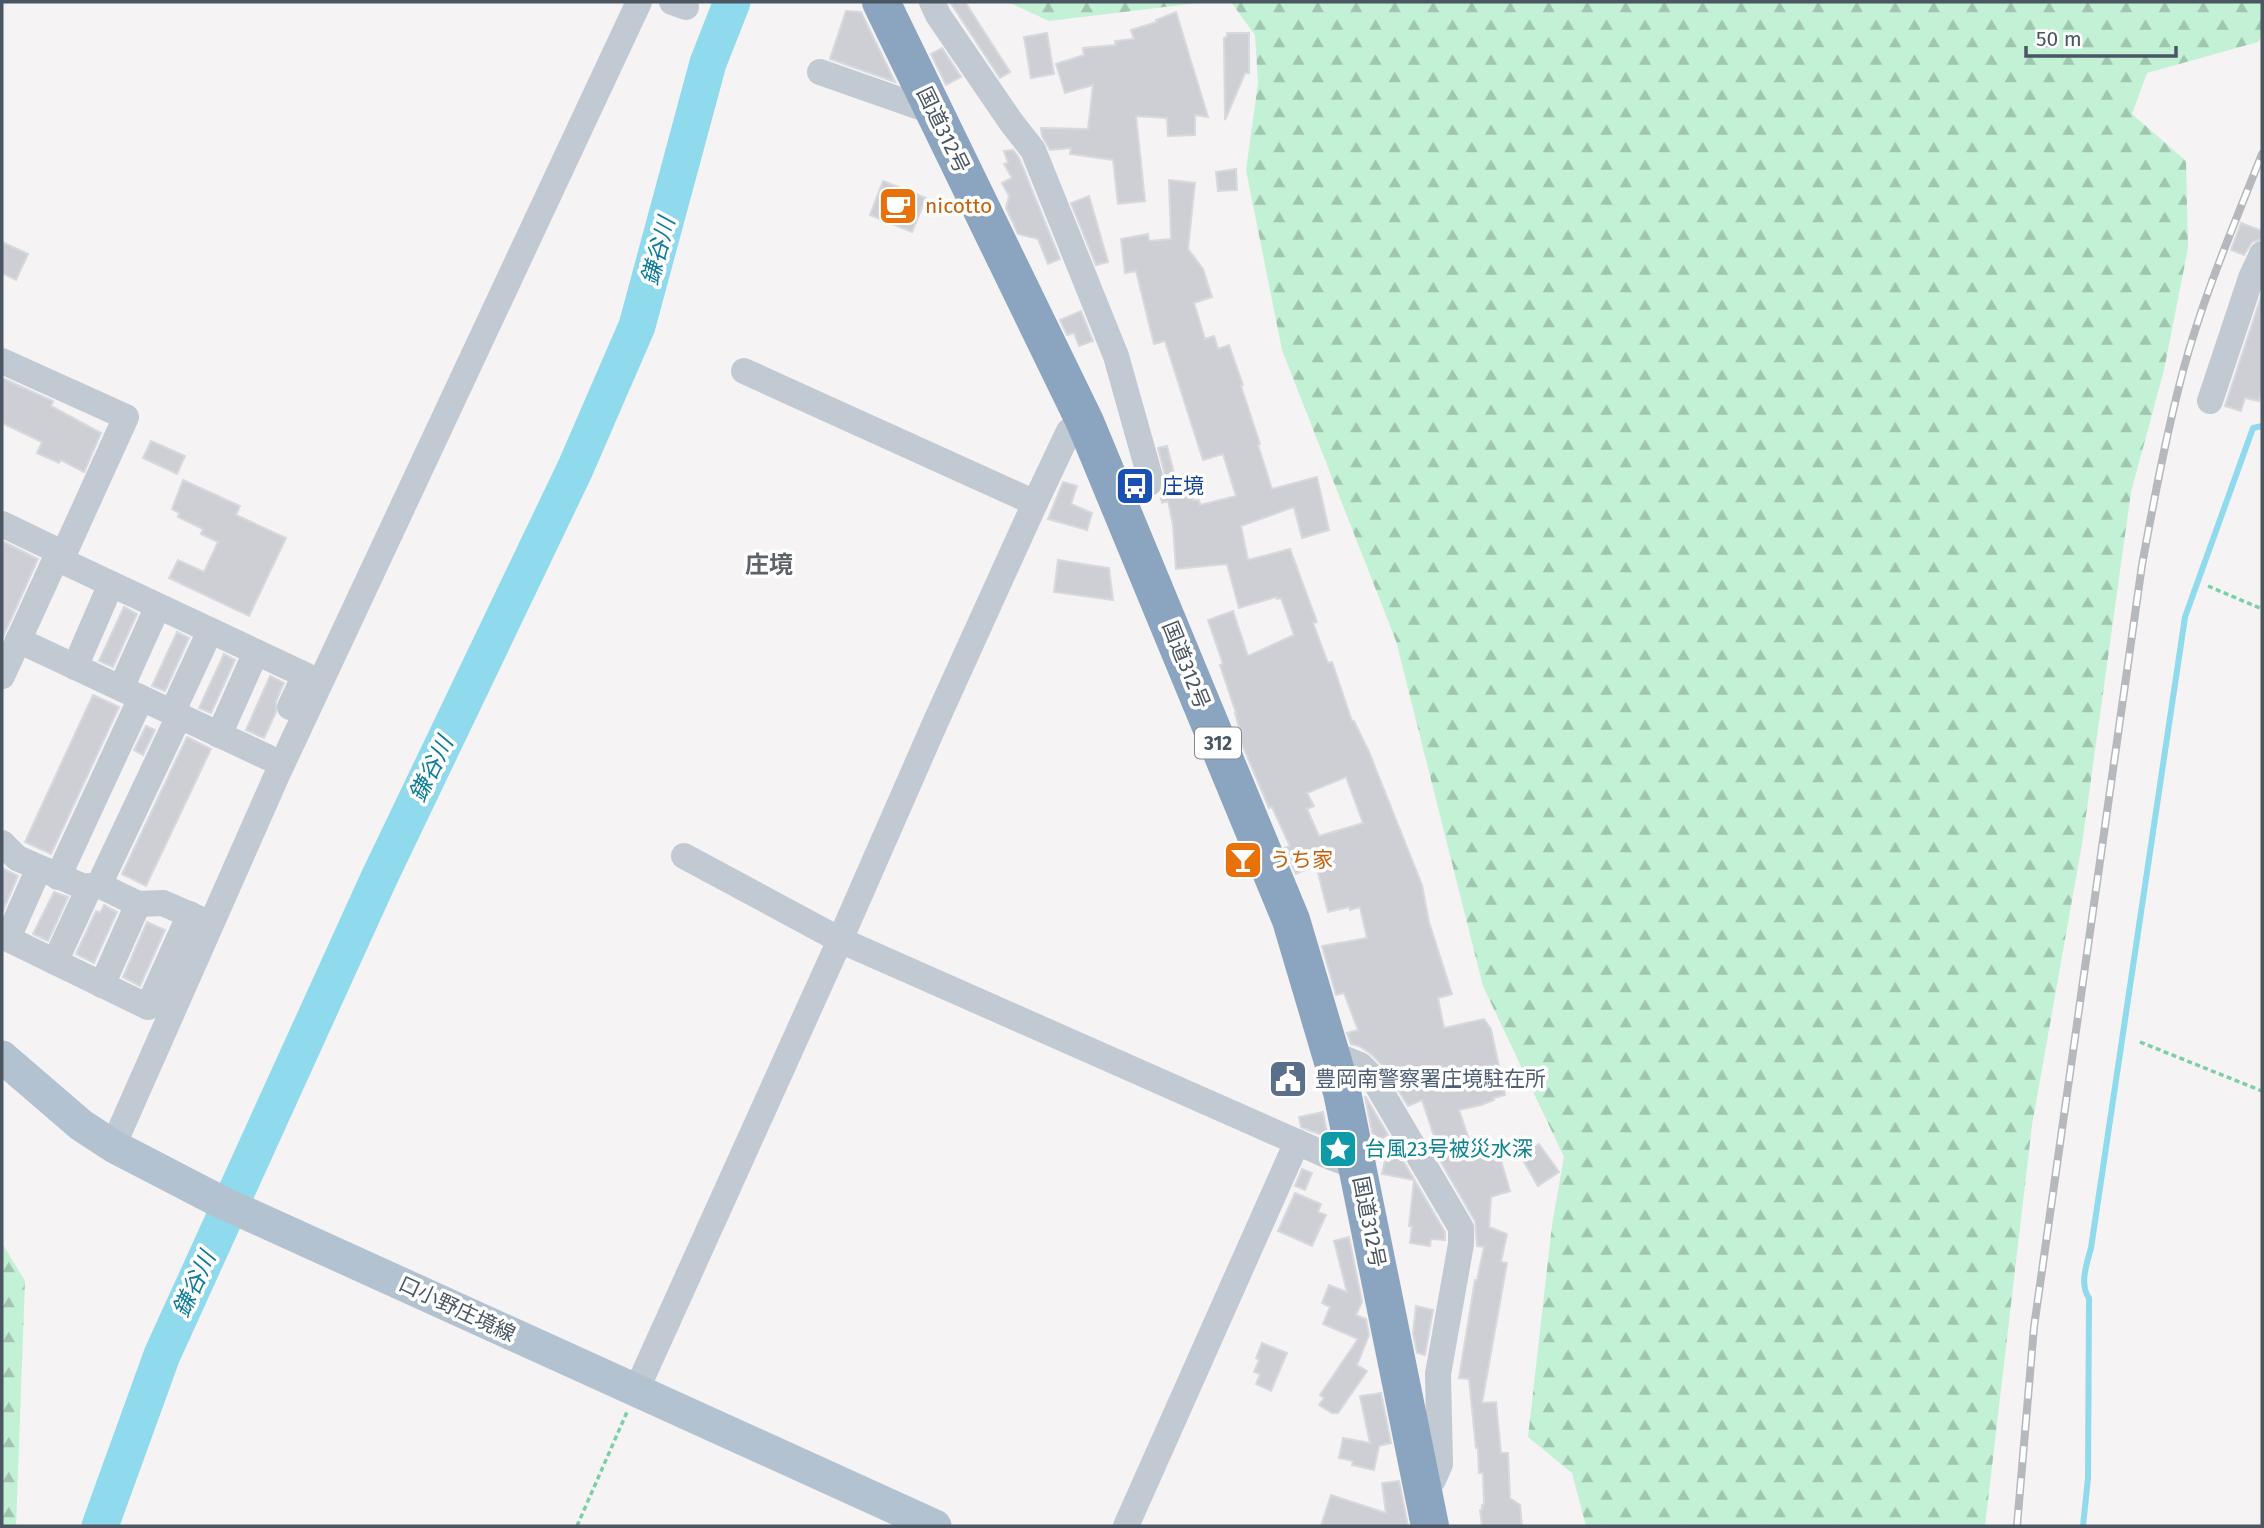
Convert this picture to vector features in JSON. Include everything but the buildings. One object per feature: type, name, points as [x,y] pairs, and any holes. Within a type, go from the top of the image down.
[{"type":"highway","name":"国道312号","points":[[881,2],[1085,422],[1291,920],[1330,1053],[1357,1085],[1356,1161],[1430,1526]]},
{"type":"main road","name":"口小野庄境線","points":[[2,1056],[81,1125],[113,1146],[219,1201],[935,1526]]},
{"type":"street","points":[[113,1146],[200,919],[639,2]]},
{"type":"street","points":[[932,2],[1011,122],[1033,150],[1116,356],[1150,477],[1149,483],[1117,496]]},
{"type":"street","points":[[820,72],[934,112]]},
{"type":"street","points":[[2210,401],[2251,278],[2262,254]]},
{"type":"street","points":[[2,361],[126,417],[2,676]]},
{"type":"street","points":[[744,372],[1035,503]]},
{"type":"street","points":[[636,1391],[1035,503],[1069,431],[1085,422]]},
{"type":"street","points":[[2,524],[57,550],[59,559]]},
{"type":"street","points":[[59,559],[304,675],[272,766]]},
{"type":"street","points":[[75,667],[111,584]]},
{"type":"street","points":[[158,606],[131,693],[49,873],[5,937],[148,1007],[200,919]]},
{"type":"street","points":[[55,962],[176,714],[210,631]]},
{"type":"street","points":[[19,640],[219,735],[272,766]]},
{"type":"street","points":[[219,735],[256,652]]},
{"type":"street","points":[[2,843],[17,858],[84,887],[94,886],[138,904],[163,902],[200,919]]},
{"type":"street","points":[[684,856],[840,940],[1297,1142],[1347,1163],[1356,1161]]},
{"type":"street","points":[[102,985],[138,904]]},
{"type":"street","points":[[1357,1085],[1461,1228],[1461,1244],[1438,1374],[1440,1464],[1433,1480],[1422,1488]]},
{"type":"street","points":[[1126,1526],[1297,1142]]},
{"type":"path","points":[[2208,586],[2262,608]]},
{"type":"path","points":[[2140,1042],[2262,1091]]},
{"type":"path","points":[[577,1526],[636,1391]]},
{"type":"green space","points":[[1008,2],[1206,2],[1049,21]]},
{"type":"green space","points":[[1231,2],[2262,2],[2262,36],[2258,42],[2147,73],[2132,114],[2186,161],[2188,248],[2164,370],[2131,492],[2082,844],[2032,1125],[1985,1526],[1586,1526],[1572,1473],[1528,1437],[1552,1225],[1564,1157],[1483,986],[1396,641],[1282,350],[1246,170],[1258,83],[1255,35]]},
{"type":"green space","points":[[2,1243],[25,1281],[16,1526],[2,1526]]},
{"type":"waterway","name":"鎌谷川","points":[[100,1526],[162,1355],[379,878],[575,469],[637,326],[708,63],[732,2]]},
{"type":"waterway","points":[[2083,1526],[2088,1478],[2089,1298],[2085,1273],[2091,1248],[2185,617],[2253,428],[2262,426]]},
{"type":"railway","points":[[2017,1526],[2034,1327],[2142,565],[2166,443],[2191,343],[2262,154]]},
{"type":"place","name":"nicotto","points":[[898,206]]},
{"type":"place","name":"庄境","points":[[1135,486]]},
{"type":"place","name":"うち家","points":[[1243,860]]},
{"type":"place","name":"豊岡南警察署庄境駐在所","points":[[1288,1079]]},
{"type":"place","name":"台風23号被災水深","points":[[1338,1149]]},
{"type":"district","name":"庄境","points":[[769,565]]}]
